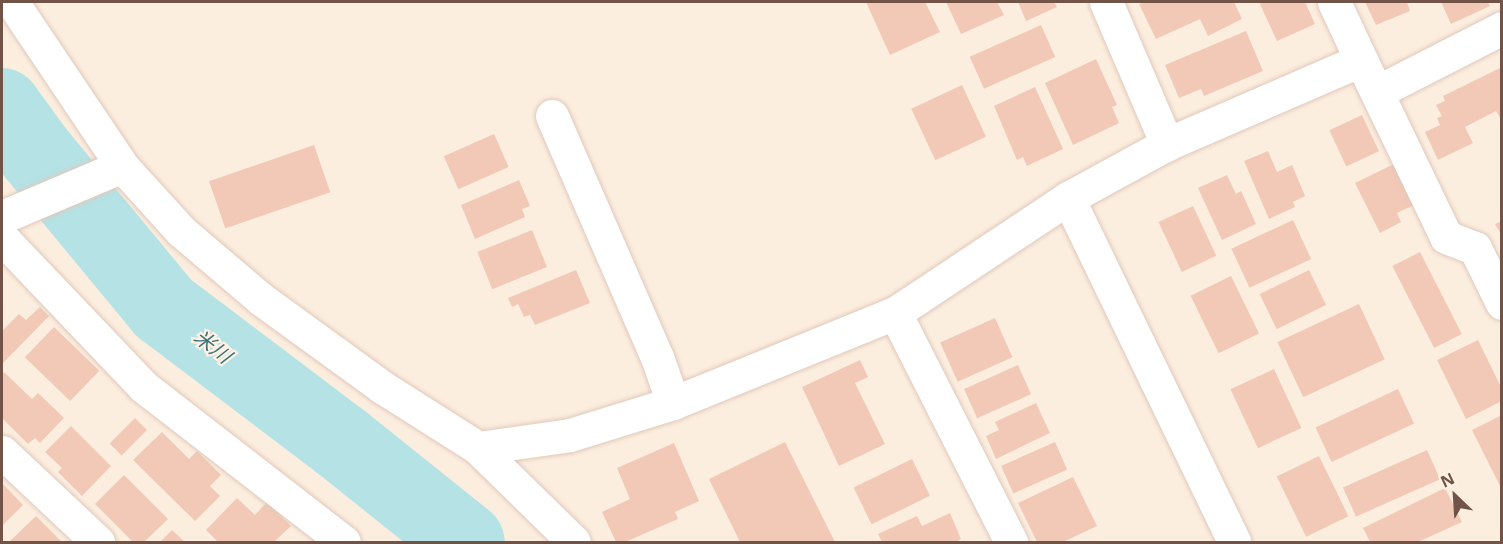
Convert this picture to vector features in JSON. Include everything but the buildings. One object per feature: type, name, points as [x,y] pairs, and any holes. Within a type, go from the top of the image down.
[{"type":"street","points":[[12,2],[114,169],[181,231],[261,299],[382,387],[478,448],[574,543]]},
{"type":"street","points":[[1106,2],[1167,144]]},
{"type":"street","points":[[1334,2],[1446,237],[1474,248],[1500,297]]},
{"type":"street","points":[[1377,92],[1502,28]]},
{"type":"street","points":[[478,448],[570,435],[673,403],[895,313],[1068,198],[1167,144],[1361,60]]},
{"type":"street","points":[[552,116],[657,357],[673,403]]},
{"type":"street","points":[[114,169],[4,223],[144,387],[344,543]]},
{"type":"street","points":[[1068,198],[1234,543]]},
{"type":"street","points":[[895,313],[1011,543]]},
{"type":"street","points":[[2,452],[98,543]]},
{"type":"waterway","name":"米川","points":[[2,107],[34,151],[164,308],[340,441],[466,542]]}]
